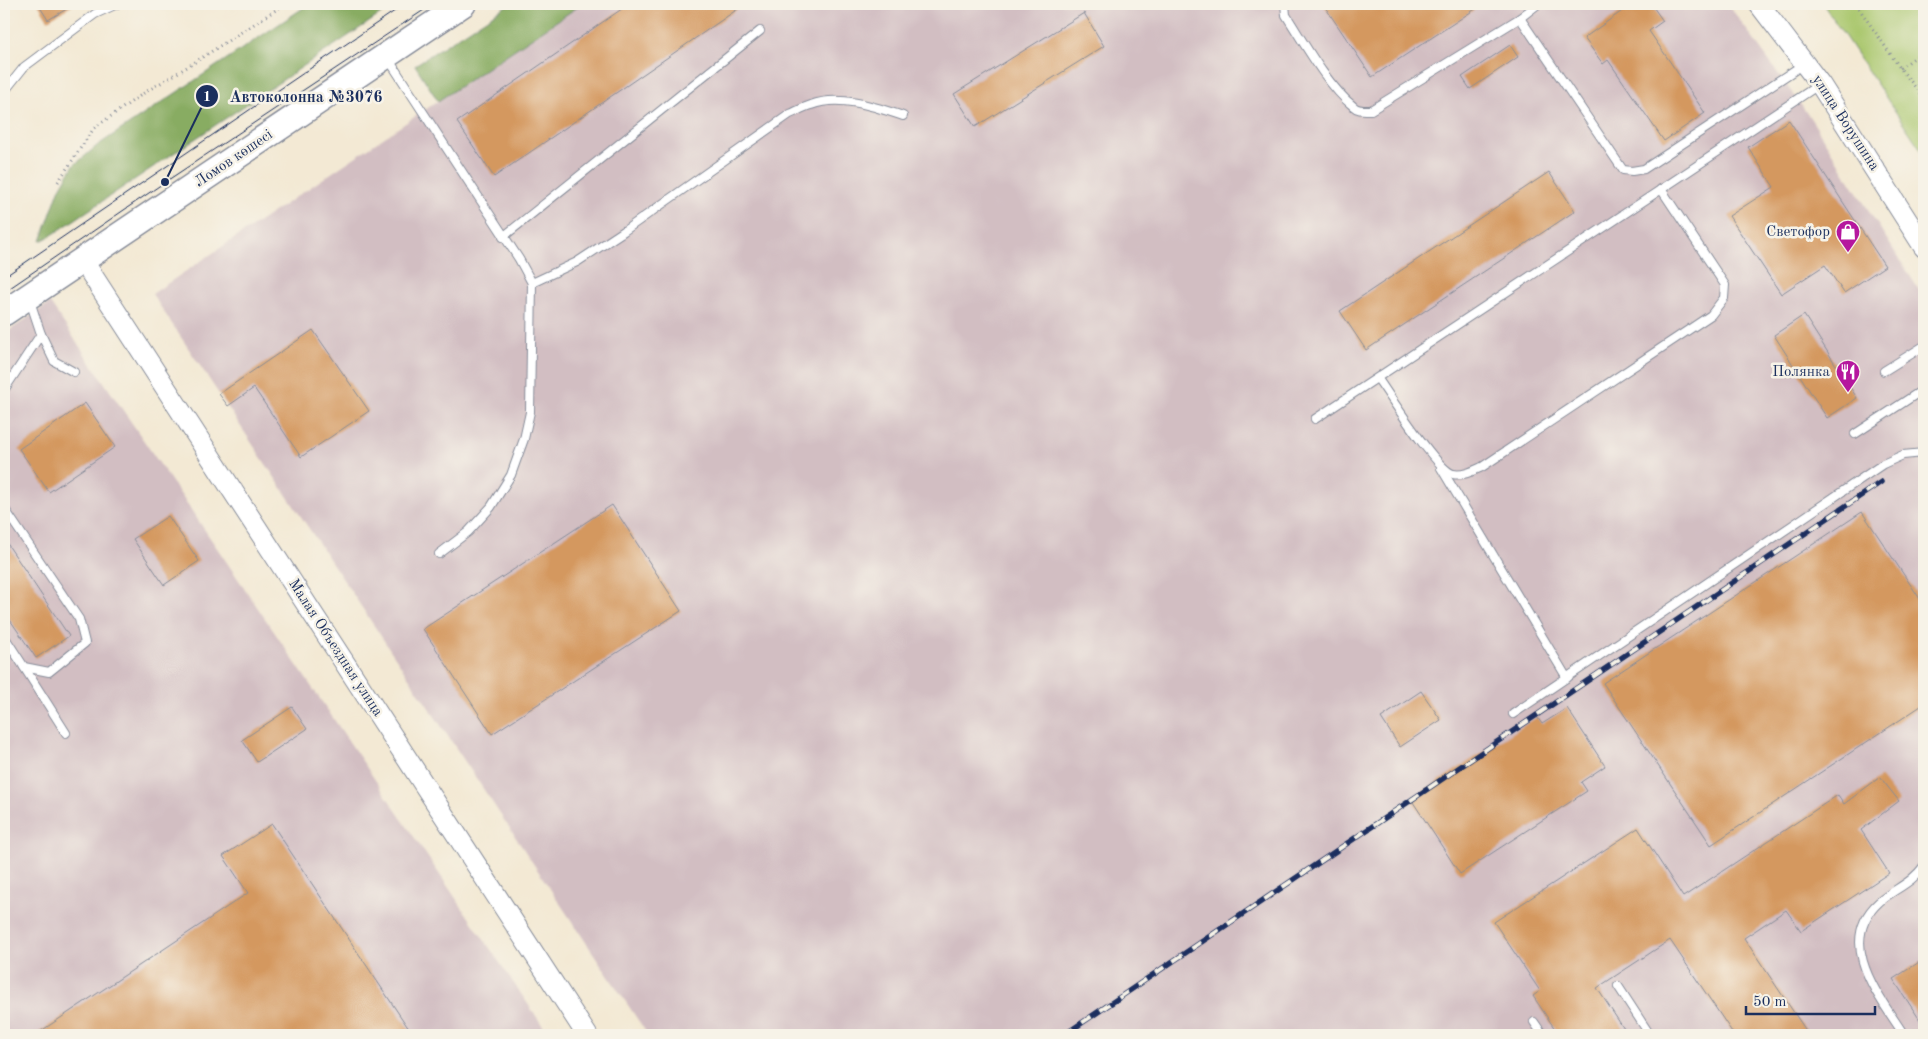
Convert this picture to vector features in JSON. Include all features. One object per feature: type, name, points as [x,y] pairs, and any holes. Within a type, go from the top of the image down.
[{"type":"main road","name":"Ломов көшесі","points":[[4,313],[463,4]]},
{"type":"street","name":"улица Ворушина","points":[[1759,4],[1820,84],[1924,247]]},
{"type":"street","name":"Малая Объездная улица","points":[[83,261],[587,1035]]},
{"type":"lane","points":[[4,92],[24,67],[95,14],[117,4]]},
{"type":"lane","points":[[1285,4],[1286,15],[1324,74],[1353,107],[1361,110],[1371,110],[1520,18],[1538,4]]},
{"type":"lane","points":[[1520,18],[1623,170],[1644,169],[1805,63]]},
{"type":"lane","points":[[503,237],[760,31]]},
{"type":"lane","points":[[386,56],[519,259],[532,282],[530,412],[524,439],[511,475],[491,507],[468,532],[439,554]]},
{"type":"lane","points":[[1315,419],[1820,84]]},
{"type":"lane","points":[[532,282],[577,262],[790,114],[813,104],[835,101],[867,105],[903,116]]},
{"type":"lane","points":[[1438,463],[1452,474],[1466,474],[1482,467],[1711,315],[1724,298],[1725,285],[1661,189]]},
{"type":"lane","points":[[28,296],[41,334],[54,361],[74,372]]},
{"type":"lane","points":[[4,390],[41,334]]},
{"type":"lane","points":[[1884,371],[1924,346]]},
{"type":"lane","points":[[1378,379],[1438,463],[1567,678]]},
{"type":"lane","points":[[1855,434],[1924,389]]},
{"type":"lane","points":[[1513,714],[1883,464],[1904,455],[1924,453]]},
{"type":"lane","points":[[4,508],[80,618],[85,644],[49,672],[24,667]]},
{"type":"lane","points":[[4,636],[66,734]]},
{"type":"lane","points":[[1904,1035],[1868,979],[1862,960],[1860,940],[1864,919],[1879,902],[1916,877],[1924,866]]},
{"type":"lane","points":[[1618,986],[1650,1035]]},
{"type":"lane","points":[[1534,1022],[1543,1035]]},
{"type":"path","points":[[58,182],[94,128],[144,93],[285,4]]},
{"type":"path","points":[[1856,4],[1900,68],[1924,98]]},
{"type":"path","points":[[1900,68],[1924,51]]},
{"type":"shaded area","points":[[582,4],[1728,4],[1811,119],[1924,298],[1924,1035],[648,1035],[152,294]]},
{"type":"shaded area","points":[[50,303],[549,1035],[4,1035],[4,334]]},
{"type":"green space","points":[[309,4],[396,4],[41,241],[59,190],[73,166],[98,145]]},
{"type":"green space","points":[[509,4],[582,4],[438,101],[415,65]]},
{"type":"green space","points":[[1823,4],[1924,4],[1924,154]]},
{"type":"building","points":[[38,4],[75,4],[48,20]]},
{"type":"building","points":[[629,4],[745,4],[494,177],[457,122]]},
{"type":"building","points":[[1323,4],[1483,4],[1372,77]]},
{"type":"building","points":[[1632,4],[1651,4],[1663,21],[1649,31],[1705,113],[1664,141],[1608,60],[1603,64],[1584,38]]},
{"type":"building","points":[[1084,13],[1104,46],[975,127],[954,94]]},
{"type":"building","points":[[1510,45],[1518,57],[1470,89],[1462,77]]},
{"type":"building","points":[[1789,120],[1885,266],[1844,293],[1825,265],[1781,294],[1729,216],[1774,187],[1748,147]]},
{"type":"building","points":[[1549,172],[1575,211],[1366,350],[1340,311]]},
{"type":"building","points":[[1804,315],[1857,398],[1827,418],[1774,335]]},
{"type":"building","points":[[313,330],[369,411],[301,457],[254,388],[228,406],[219,394]]},
{"type":"building","points":[[85,403],[115,447],[49,492],[19,449]]},
{"type":"building","points":[[612,505],[681,611],[492,734],[423,629]]},
{"type":"building","points":[[1862,512],[1924,605],[1924,704],[1711,845],[1603,683]]},
{"type":"building","points":[[168,516],[199,561],[164,585],[133,539]]},
{"type":"building","points":[[4,539],[69,636],[36,658],[4,611]]},
{"type":"building","points":[[1421,691],[1441,720],[1400,747],[1381,718]]},
{"type":"building","points":[[292,707],[307,729],[257,762],[242,740]]},
{"type":"building","points":[[1567,708],[1605,766],[1581,782],[1587,791],[1460,874],[1411,799],[1537,717],[1542,724]]},
{"type":"building","points":[[1880,777],[1899,801],[1861,830],[1889,873],[1801,931],[1786,910],[1744,938],[1809,1035],[1734,1035],[1670,940],[1597,988],[1628,1035],[1559,1035],[1533,996],[1540,991],[1494,922],[1638,828],[1683,897],[1838,795],[1844,804]]},
{"type":"building","points":[[272,824],[413,1035],[35,1035],[248,893],[223,856]]},
{"type":"building","points":[[1924,959],[1924,1026],[1893,979]]},
{"type":"tram line","points":[[4,277],[405,4]]},
{"type":"tram line","points":[[4,292],[165,182],[433,4]]},
{"type":"railway","points":[[1064,1035],[1881,482]]},
{"type":"place","name":"Автоколонна №3076","points":[[165,182]]},
{"type":"place","name":"Светофор","points":[[1848,253]]},
{"type":"place","name":"Полянка","points":[[1848,393]]}]
